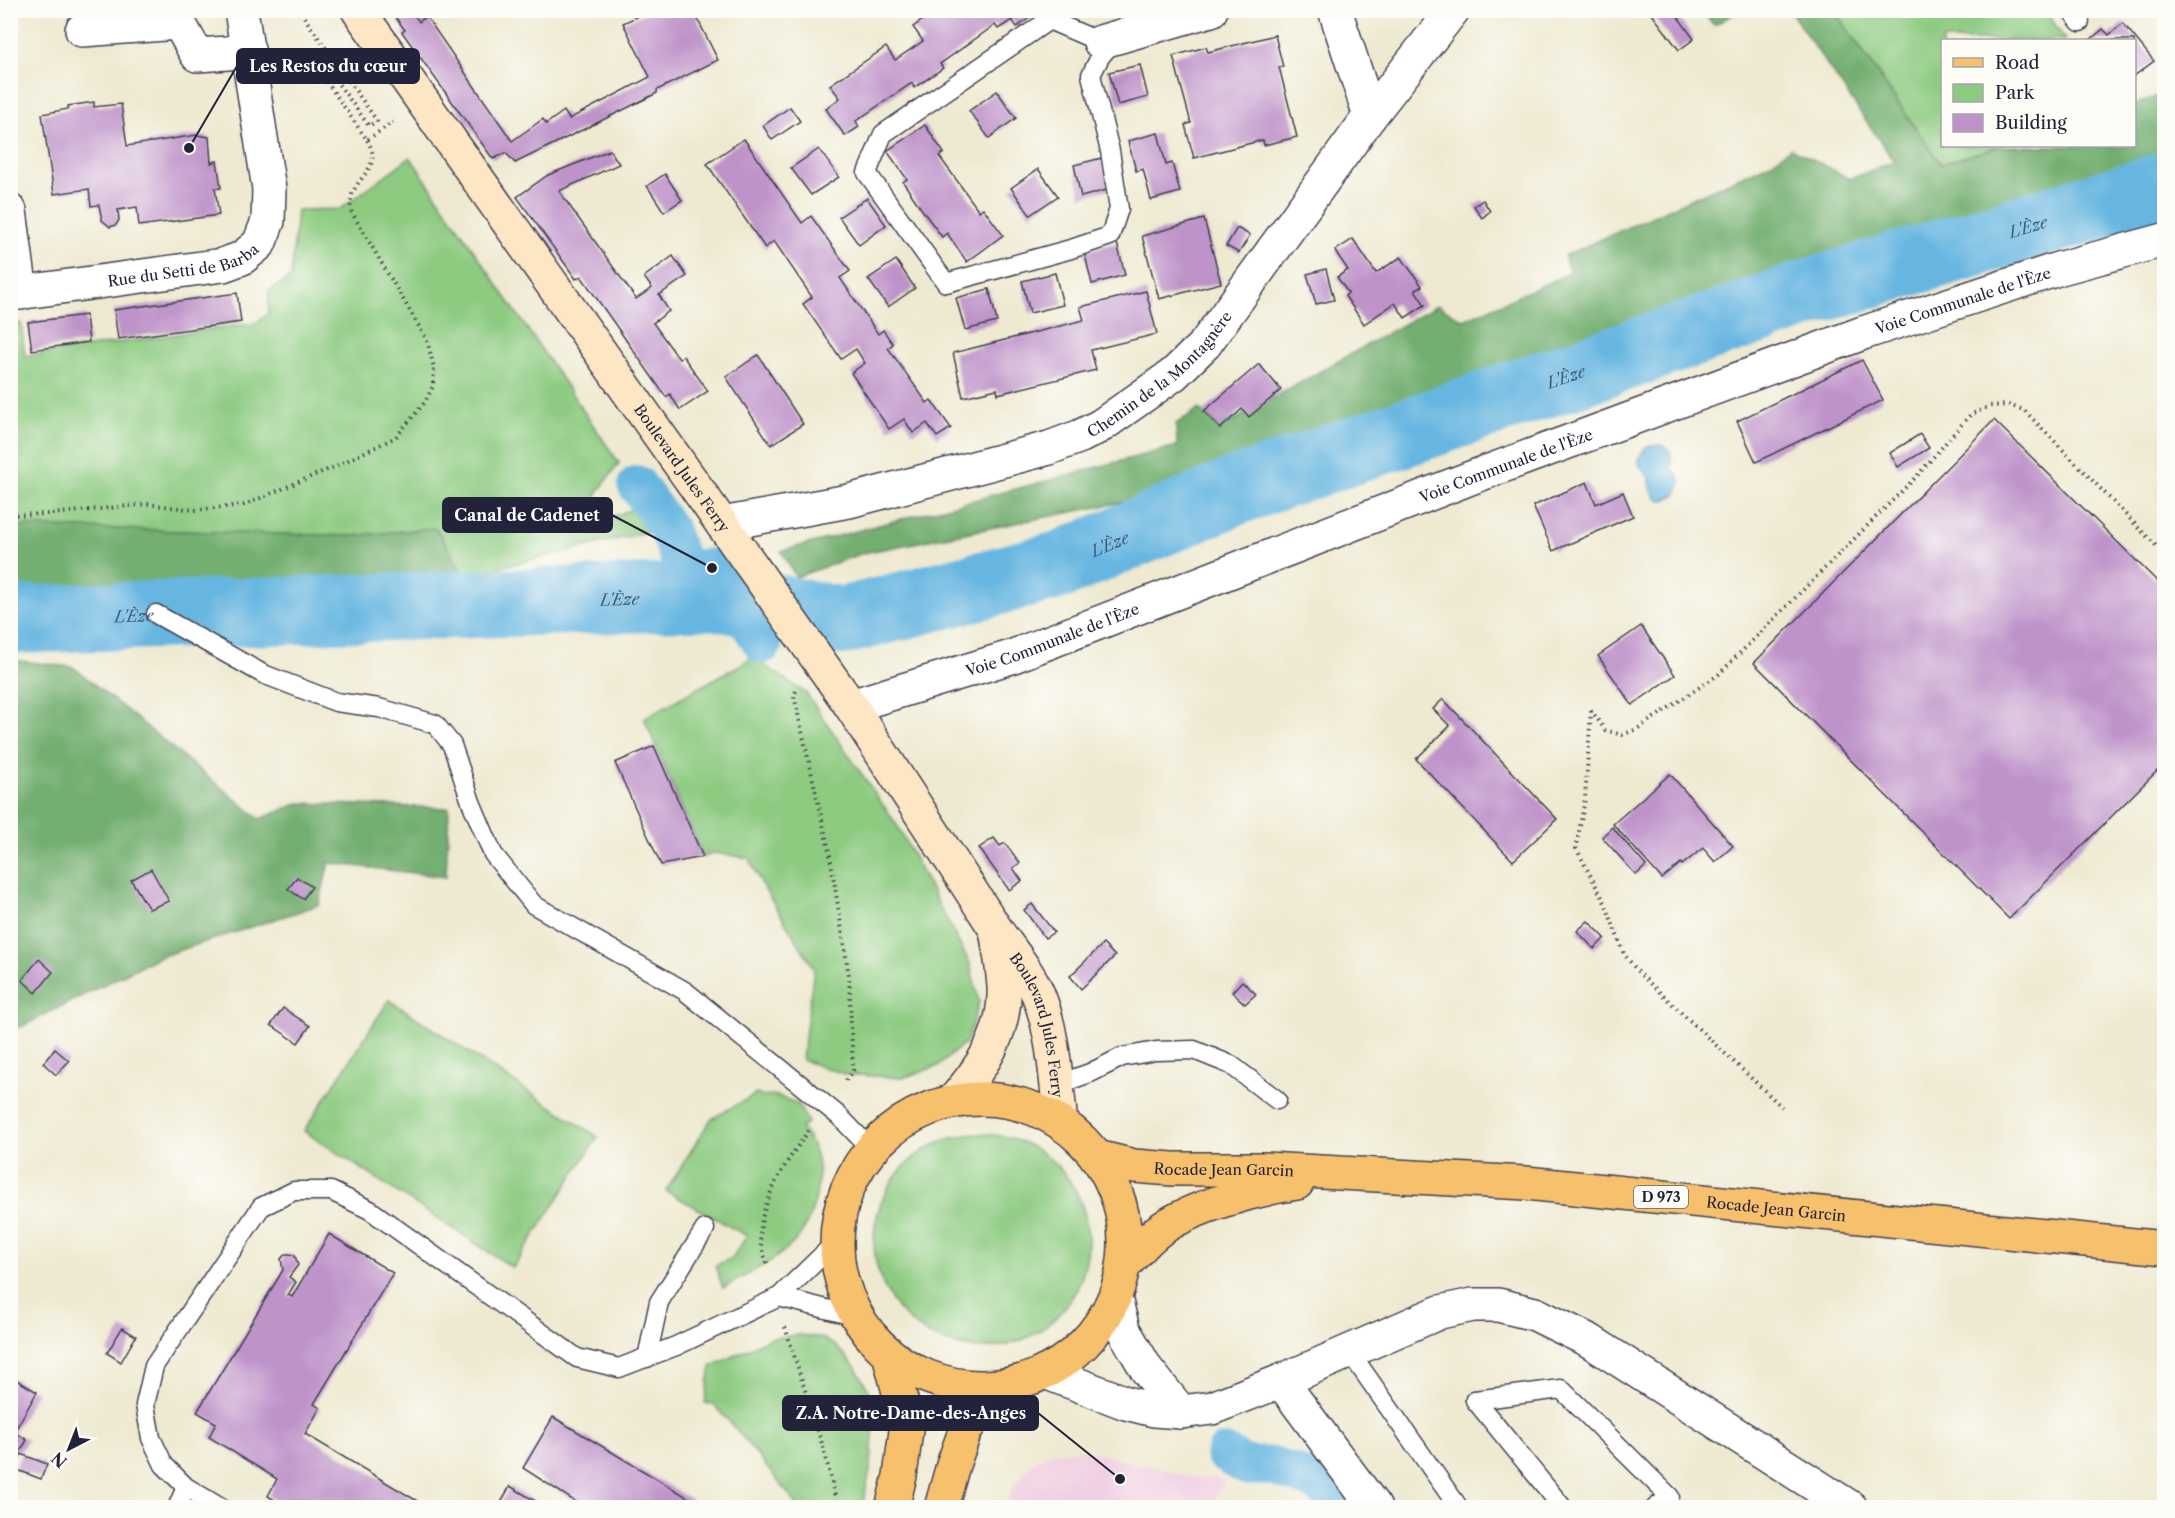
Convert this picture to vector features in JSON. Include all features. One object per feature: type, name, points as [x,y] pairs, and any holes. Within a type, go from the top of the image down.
[{"type":"main road","name":"Boulevard Jules Ferry","points":[[358,10],[851,706],[1017,959],[1038,994],[1050,1040],[1061,1123]]},
{"type":"main road","name":"Boulevard Jules Ferry","points":[[954,1100],[976,1074],[999,1031],[1004,987],[997,931]]},
{"type":"main road","points":[[954,1100],[1010,1101],[1037,1109],[1061,1123],[1081,1138],[1097,1157],[1112,1181],[1121,1208],[1125,1236],[1124,1265],[1115,1298],[1103,1321],[1087,1342],[1067,1358],[1028,1380],[992,1387],[964,1386],[938,1380],[912,1369],[889,1354],[872,1337],[846,1294],[837,1241],[844,1196],[853,1175],[871,1149],[890,1130],[915,1114],[954,1100]]},
{"type":"main road","name":"Rocade Jean Garcin","points":[[1097,1157],[1134,1166],[1172,1169],[1265,1169],[1526,1183],[2164,1248]]},
{"type":"main road","name":"Rocade Jean Garcin","points":[[1124,1265],[1158,1232],[1186,1214],[1269,1187],[1352,1175]]},
{"type":"main road","points":[[889,1354],[908,1423],[900,1476],[892,1508]]},
{"type":"main road","points":[[941,1508],[965,1431],[992,1387]]},
{"type":"street","name":"Rue du Setti de Barba","points":[[16,293],[223,265],[242,258],[259,244],[268,221],[269,189],[241,10]]},
{"type":"street","points":[[1108,40],[1211,10]]},
{"type":"street","points":[[1335,10],[1370,116]]},
{"type":"street","name":"Chemin de la Montagnère","points":[[728,532],[1049,448],[1102,426],[1174,374],[1205,344],[1370,116],[1453,10]]},
{"type":"street","points":[[81,30],[179,23],[197,55],[228,53],[250,62]]},
{"type":"street","points":[[10,211],[16,293]]},
{"type":"street","name":"Voie Communale de l'Èze","points":[[851,706],[1011,657],[1473,477],[1863,333],[2061,268],[2164,240]]},
{"type":"street","points":[[1115,1298],[1123,1329],[1147,1370],[1181,1412]]},
{"type":"street","points":[[1045,1372],[1126,1403],[1154,1410],[1181,1412],[1212,1408],[1281,1381],[1440,1312],[1473,1305],[1498,1305],[1535,1314],[1590,1341],[1851,1508]]},
{"type":"street","points":[[1281,1381],[1375,1508]]},
{"type":"lane","points":[[1049,20],[1108,40],[1091,75],[1110,151],[1119,209],[1110,236],[1071,249],[945,283],[867,173],[883,134],[1049,20]]},
{"type":"lane","points":[[156,614],[263,674],[336,702],[379,708],[435,724],[452,745],[471,802],[493,854],[534,905],[685,991],[838,1116],[871,1149]]},
{"type":"lane","points":[[1056,1085],[1090,1073],[1122,1057],[1156,1051],[1194,1050],[1231,1065],[1277,1100]]},
{"type":"lane","points":[[221,1508],[186,1487],[164,1465],[151,1438],[145,1405],[154,1366],[261,1207],[294,1191],[331,1191],[370,1210],[577,1358],[620,1368],[676,1346],[779,1297],[837,1241]]},
{"type":"lane","points":[[647,1358],[659,1302],[705,1229]]},
{"type":"lane","points":[[779,1297],[858,1317]]},
{"type":"lane","points":[[1349,1351],[1459,1508]]},
{"type":"lane","points":[[1563,1508],[1475,1400],[1561,1389],[1670,1497],[1655,1508]]},
{"type":"lane","points":[[177,1508],[186,1487]]},
{"type":"path","points":[[250,62],[303,67],[313,62],[318,56],[369,126],[377,121],[299,10]]},
{"type":"path","points":[[10,516],[147,504],[195,510],[244,505],[334,467],[396,437],[425,402],[433,386],[434,368],[427,340],[351,211],[354,191],[368,172],[372,161],[372,148],[313,62]]},
{"type":"path","points":[[368,140],[388,125]]},
{"type":"path","points":[[1782,1107],[1639,973],[1624,954],[1605,903],[1576,848],[1585,800],[1592,710],[1605,730],[1623,735],[1637,729],[1718,675],[1916,477],[1970,415],[1990,406],[2008,405],[2024,410],[2164,554]]},
{"type":"path","points":[[798,686],[794,696],[830,855],[849,976],[854,1070]]},
{"type":"path","points":[[767,1263],[761,1245],[762,1221],[768,1200],[787,1162],[809,1131]]},
{"type":"path","points":[[785,1327],[824,1450],[838,1508]]},
{"type":"shaded area","points":[[1085,1450],[1196,1478],[1216,1478],[1224,1481],[1212,1507],[1005,1507],[1013,1487],[1030,1465],[1053,1452]]},
{"type":"green space","points":[[1701,11],[1740,11],[1714,25]]},
{"type":"green space","points":[[1790,11],[1834,11],[1941,164],[1997,147],[2136,147],[2136,104],[2164,94],[2164,164],[1225,482],[863,553],[796,577],[781,551],[1177,446],[1176,424],[1199,409],[1220,428],[1437,305],[1464,320],[1570,273],[1564,256],[1769,164],[1791,148],[1850,179],[1894,161]]},
{"type":"green space","points":[[1835,11],[2046,11],[2064,39],[1941,39],[1941,147],[1997,147],[1940,164]]},
{"type":"green space","points":[[410,157],[619,463],[595,496],[611,517],[633,509],[647,532],[464,576],[436,528],[351,536],[11,526],[10,326],[21,323],[25,356],[256,323],[268,314],[269,291],[291,277],[297,210],[340,209]]},
{"type":"green space","points":[[11,526],[351,536],[436,528],[464,576],[11,589]]},
{"type":"green space","points":[[756,656],[764,665],[806,693],[898,827],[970,964],[979,1002],[967,1041],[938,1066],[902,1078],[844,1074],[802,1060],[814,968],[762,885],[749,858],[716,853],[703,857],[644,718]]},
{"type":"green space","points":[[11,660],[73,667],[260,819],[299,803],[449,808],[446,877],[329,863],[319,905],[156,958],[21,1027],[11,1027]]},
{"type":"green space","points":[[389,1000],[598,1137],[513,1268],[304,1131]]},
{"type":"green space","points":[[756,1094],[773,1095],[797,1103],[808,1122],[801,1128],[812,1144],[817,1159],[818,1186],[811,1214],[790,1246],[766,1264],[723,1288],[715,1266],[732,1258],[747,1236],[666,1191],[711,1119]]},
{"type":"green space","points":[[970,1134],[992,1134],[1012,1138],[1032,1146],[1057,1165],[1076,1190],[1084,1210],[1088,1241],[1084,1272],[1076,1292],[1057,1317],[1032,1336],[1012,1344],[992,1348],[970,1348],[950,1344],[930,1336],[898,1309],[886,1292],[878,1272],[874,1252],[874,1230],[878,1210],[886,1190],[913,1158],[930,1146],[950,1138]]},
{"type":"green space","points":[[800,1335],[822,1338],[836,1346],[856,1368],[868,1389],[874,1418],[871,1466],[862,1507],[799,1507],[736,1429],[713,1404],[705,1403],[711,1367],[770,1338]]},
{"type":"water","points":[[1662,445],[1670,452],[1672,466],[1669,464],[1668,466],[1681,482],[1676,495],[1660,500],[1654,495],[1649,479],[1652,480],[1641,468],[1639,460],[1647,446]]},
{"type":"building","points":[[390,10],[411,10],[419,22],[426,16],[512,141],[543,119],[546,124],[564,111],[569,119],[650,77],[623,23],[651,10],[693,10],[718,60],[657,90],[657,93],[515,163],[506,153],[493,159],[402,32],[405,30]]},
{"type":"building","points":[[937,10],[1040,10],[1017,27],[1012,20],[998,29],[995,25],[940,64],[943,68],[914,88],[912,83],[856,121],[859,127],[845,136],[826,109],[840,98],[830,85],[886,47],[895,60],[923,41],[913,27]]},
{"type":"building","points":[[1649,10],[1673,10],[1694,39],[1679,50]]},
{"type":"building","points":[[2123,23],[2154,61],[2136,74],[2136,39],[2091,39],[2103,29],[2109,35]]},
{"type":"building","points":[[1275,35],[1283,67],[1279,67],[1297,137],[1264,145],[1263,140],[1194,158],[1185,125],[1191,123],[1173,56],[1206,47],[1208,52]]},
{"type":"building","points":[[1140,65],[1148,97],[1118,105],[1109,72]]},
{"type":"building","points":[[997,91],[1016,118],[989,138],[969,111]]},
{"type":"building","points":[[94,102],[94,107],[121,104],[127,146],[197,135],[209,137],[211,163],[217,161],[221,188],[215,188],[219,215],[139,226],[137,207],[118,210],[119,220],[116,225],[110,227],[102,220],[99,205],[91,206],[89,189],[54,194],[42,114],[68,109],[68,106]]},
{"type":"building","points":[[790,107],[800,121],[772,140],[763,126]]},
{"type":"building","points":[[925,125],[944,153],[939,156],[979,211],[983,208],[1003,235],[967,262],[947,233],[942,237],[922,210],[903,182],[907,179],[887,151]]},
{"type":"building","points":[[1158,133],[1166,165],[1172,163],[1180,192],[1151,200],[1143,169],[1136,171],[1128,141]]},
{"type":"building","points":[[744,139],[802,223],[811,216],[850,271],[840,278],[878,334],[883,330],[893,344],[888,348],[927,403],[931,400],[951,428],[937,437],[927,423],[913,433],[904,419],[889,429],[851,373],[865,363],[856,349],[841,359],[803,304],[812,297],[774,241],[765,248],[707,164]]},
{"type":"building","points":[[819,149],[839,177],[811,195],[791,168]]},
{"type":"building","points":[[610,150],[619,164],[559,191],[636,299],[652,288],[644,277],[673,256],[687,276],[659,295],[669,311],[653,323],[679,359],[683,356],[708,391],[680,410],[670,394],[666,397],[581,276],[576,279],[517,197],[548,175]]},
{"type":"building","points":[[1102,158],[1110,189],[1081,197],[1074,165]]},
{"type":"building","points":[[1038,169],[1058,196],[1030,215],[1011,188]]},
{"type":"building","points":[[665,174],[682,200],[664,212],[647,186]]},
{"type":"building","points":[[867,198],[886,225],[859,245],[839,217]]},
{"type":"building","points":[[1483,200],[1490,211],[1482,218],[1474,206]]},
{"type":"building","points":[[1204,219],[1221,283],[1159,299],[1142,236]]},
{"type":"building","points":[[1237,228],[1250,235],[1239,253],[1226,246]]},
{"type":"building","points":[[1353,239],[1376,273],[1401,257],[1422,286],[1415,290],[1425,305],[1405,318],[1395,303],[1364,324],[1345,296],[1348,293],[1337,277],[1348,270],[1335,251]]},
{"type":"building","points":[[1117,243],[1125,275],[1092,284],[1084,251]]},
{"type":"building","points":[[896,260],[915,288],[888,307],[868,279]]},
{"type":"building","points":[[1326,269],[1334,300],[1316,304],[1307,274]]},
{"type":"building","points":[[1055,273],[1063,305],[1030,313],[1022,281]]},
{"type":"building","points":[[989,289],[997,322],[965,330],[956,298]]},
{"type":"building","points":[[1146,291],[1157,334],[1091,350],[1096,370],[998,394],[997,389],[963,397],[953,353],[1084,320],[1080,307]]},
{"type":"building","points":[[237,293],[241,322],[118,339],[114,310]]},
{"type":"building","points":[[86,315],[89,342],[32,350],[28,322]]},
{"type":"building","points":[[758,355],[803,424],[771,445],[726,377]]},
{"type":"building","points":[[1862,360],[1883,400],[1756,462],[1737,421]]},
{"type":"building","points":[[1259,364],[1281,390],[1249,417],[1242,409],[1220,429],[1204,411]]},
{"type":"building","points":[[1994,420],[2164,588],[2164,764],[2009,919],[1754,663]]},
{"type":"building","points":[[1920,434],[1929,448],[1898,467],[1890,453]]},
{"type":"building","points":[[1587,482],[1596,504],[1623,492],[1633,516],[1553,551],[1533,506]]},
{"type":"building","points":[[1641,626],[1675,675],[1632,705],[1598,656]]},
{"type":"building","points":[[1443,699],[1557,819],[1513,861],[1416,759],[1450,726],[1433,709]]},
{"type":"building","points":[[654,746],[703,857],[661,865],[615,763]]},
{"type":"building","points":[[1670,774],[1733,846],[1715,862],[1703,848],[1662,879],[1613,824]]},
{"type":"building","points":[[1612,827],[1646,866],[1636,875],[1602,837]]},
{"type":"building","points":[[994,838],[1000,846],[1005,843],[1020,863],[1013,868],[1022,881],[1009,890],[979,848]]},
{"type":"building","points":[[151,869],[169,901],[149,909],[131,880]]},
{"type":"building","points":[[297,877],[312,887],[303,899],[288,889]]},
{"type":"building","points":[[1032,904],[1054,932],[1045,938],[1024,910]]},
{"type":"building","points":[[1588,921],[1605,938],[1594,949],[1577,931]]},
{"type":"building","points":[[1103,944],[1115,956],[1081,989],[1070,976]]},
{"type":"building","points":[[39,959],[53,972],[36,993],[22,980]]},
{"type":"building","points":[[1242,981],[1256,994],[1245,1004],[1232,992]]},
{"type":"building","points":[[283,1008],[310,1026],[298,1043],[271,1025]]},
{"type":"building","points":[[55,1049],[69,1061],[56,1075],[43,1063]]},
{"type":"building","points":[[329,1234],[393,1273],[314,1404],[320,1408],[305,1434],[429,1508],[287,1508],[268,1496],[277,1479],[209,1437],[216,1423],[197,1412],[283,1270],[281,1259],[285,1254],[290,1254],[295,1256],[298,1265],[289,1277],[296,1282],[288,1295],[292,1297]]},
{"type":"building","points":[[122,1328],[136,1336],[121,1362],[107,1353]]},
{"type":"building","points":[[10,1376],[37,1392],[14,1432],[27,1440],[20,1452],[10,1448]]},
{"type":"building","points":[[553,1417],[692,1500],[687,1508],[581,1508],[582,1506],[523,1468]]},
{"type":"building","points":[[21,1454],[47,1464],[41,1479],[15,1469]]},
{"type":"building","points":[[510,1486],[547,1508],[498,1508]]},
{"type":"waterway","name":"L'Èze","points":[[10,620],[713,596],[842,621],[1060,565],[1236,491],[1814,291],[2164,186]]},
{"type":"waterway","points":[[637,485],[669,530],[683,569],[712,568],[763,644]]},
{"type":"waterway","points":[[1225,1454],[1247,1466],[1270,1466],[1310,1479],[1325,1488],[1342,1508]]},
{"type":"place","name":"Les Restos du cœur","points":[[189,148]]},
{"type":"place","name":"Canal de Cadenet","points":[[712,568]]},
{"type":"place","name":"Z.A. Notre-Dame-des-Anges","points":[[1120,1479]]}]
